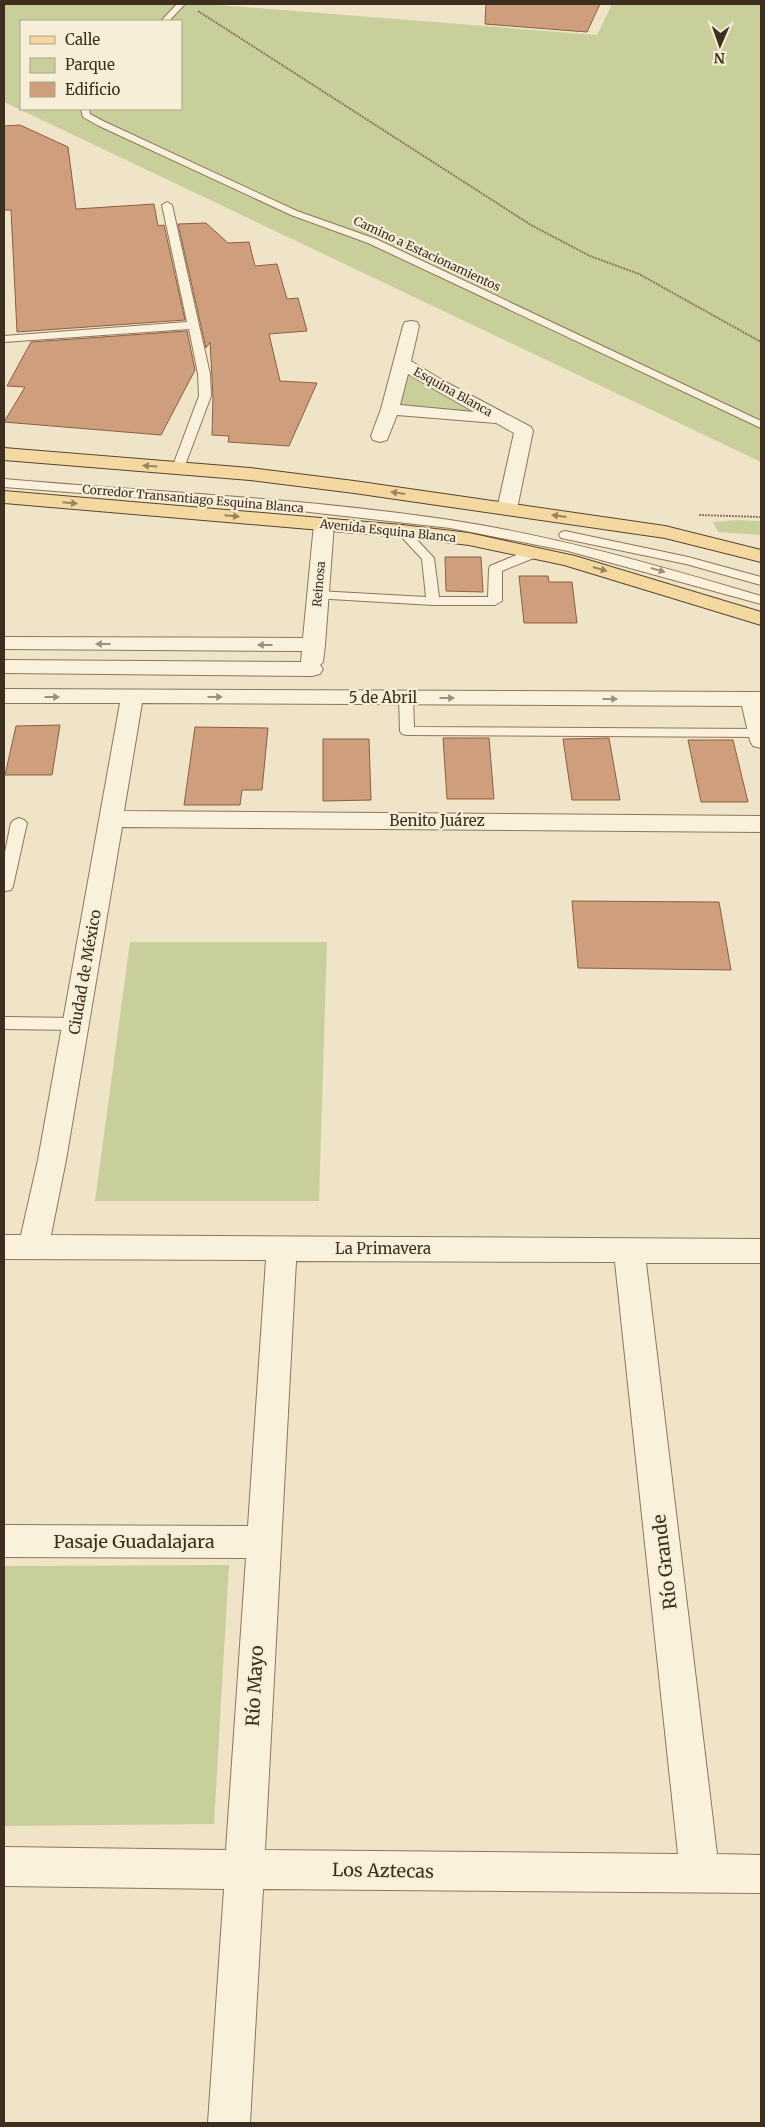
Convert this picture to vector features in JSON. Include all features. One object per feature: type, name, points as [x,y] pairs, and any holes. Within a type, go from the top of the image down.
[{"type":"main road","points":[[4,454],[308,480],[665,532],[761,556]]},
{"type":"main road","name":"Avenida Esquina Blanca","points":[[4,497],[402,531],[469,540],[536,552],[601,569],[761,619]]},
{"type":"main road","points":[[665,532],[761,537]]},
{"type":"street","name":"Esquina Blanca","points":[[380,436],[390,409],[411,326]]},
{"type":"street","name":"Esquina Blanca","points":[[401,362],[436,384],[524,431],[507,509]]},
{"type":"street","name":"Esquina Blanca","points":[[390,409],[506,420]]},
{"type":"street","name":"Reinosa","points":[[310,698],[324,524]]},
{"type":"street","points":[[4,643],[314,645]]},
{"type":"street","points":[[4,667],[312,669]]},
{"type":"street","name":"5 de Abril","points":[[4,696],[757,699]]},
{"type":"street","name":"Ciudad de México","points":[[34,1247],[52,1160],[132,697]]},
{"type":"street","points":[[757,699],[760,737]]},
{"type":"street","name":"Benito Juárez","points":[[112,819],[761,824]]},
{"type":"street","name":"La Primavera","points":[[4,1247],[761,1251]]},
{"type":"street","name":"Río Mayo","points":[[228,2123],[282,1248]]},
{"type":"street","name":"Río Grande","points":[[629,1250],[700,1874]]},
{"type":"street","name":"Pasaje Guadalajara","points":[[4,1542],[264,1542]]},
{"type":"street","name":"Los Aztecas","points":[[4,1867],[761,1874]]},
{"type":"lane","points":[[166,20],[182,4]]},
{"type":"lane","name":"Camino a Estacionamientos","points":[[85,110],[86,115],[100,123],[294,213],[372,241],[761,425]]},
{"type":"lane","points":[[167,205],[204,374],[204,396],[178,468]]},
{"type":"lane","points":[[4,339],[193,325]]},
{"type":"lane","name":"Corredor Transantiago Esquina Blanca","points":[[4,473],[93,485],[323,500],[415,510],[593,540],[688,561],[761,581]]},
{"type":"lane","name":"Corredor Transantiago Esquina Blanca","points":[[4,484],[306,508],[450,524],[596,553],[761,600]]},
{"type":"lane","points":[[402,531],[428,558],[433,601]]},
{"type":"lane","points":[[318,595],[433,601],[495,601],[495,569],[536,552]]},
{"type":"lane","points":[[727,572],[761,577]]},
{"type":"lane","points":[[406,698],[407,731],[760,737]]},
{"type":"lane","points":[[5,886],[7,858],[19,823]]},
{"type":"lane","points":[[4,1023],[76,1024]]},
{"type":"path","points":[[197,10],[530,225],[590,256],[639,274],[761,342]]},
{"type":"green space","points":[[4,4],[207,4],[597,35],[612,4],[761,4],[761,462],[21,110],[182,110],[182,20],[20,20],[20,110],[4,102]]},
{"type":"green space","points":[[405,372],[483,413],[400,406]]},
{"type":"green space","points":[[761,521],[761,535],[718,532],[713,522]]},
{"type":"green space","points":[[130,942],[327,942],[319,1201],[95,1201]]},
{"type":"green space","points":[[229,1565],[214,1824],[4,1826],[4,1566]]},
{"type":"building","points":[[486,4],[600,4],[587,32],[485,24]]},
{"type":"building","points":[[20,125],[68,147],[76,209],[154,204],[158,226],[164,225],[185,320],[17,332],[11,210],[4,210],[4,126]]},
{"type":"building","points":[[206,223],[228,243],[249,242],[255,266],[277,264],[287,299],[298,298],[307,331],[269,334],[280,381],[317,383],[289,446],[228,442],[229,436],[212,435],[213,396],[210,342],[206,348],[178,224]]},
{"type":"building","points":[[187,331],[195,370],[161,435],[4,422],[25,387],[7,386],[31,342]]},
{"type":"building","points":[[445,557],[481,557],[483,592],[446,591]]},
{"type":"building","points":[[519,576],[548,576],[549,582],[572,582],[577,623],[524,623]]},
{"type":"building","points":[[60,725],[52,775],[5,775],[16,726]]},
{"type":"building","points":[[195,727],[268,728],[262,790],[242,790],[240,805],[184,805]]},
{"type":"building","points":[[443,738],[489,738],[494,799],[447,799]]},
{"type":"building","points":[[609,738],[620,800],[572,800],[563,739]]},
{"type":"building","points":[[323,739],[369,739],[371,800],[323,801]]},
{"type":"building","points":[[688,740],[733,740],[748,802],[701,802]]},
{"type":"building","points":[[572,901],[719,902],[731,970],[578,968]]}]
